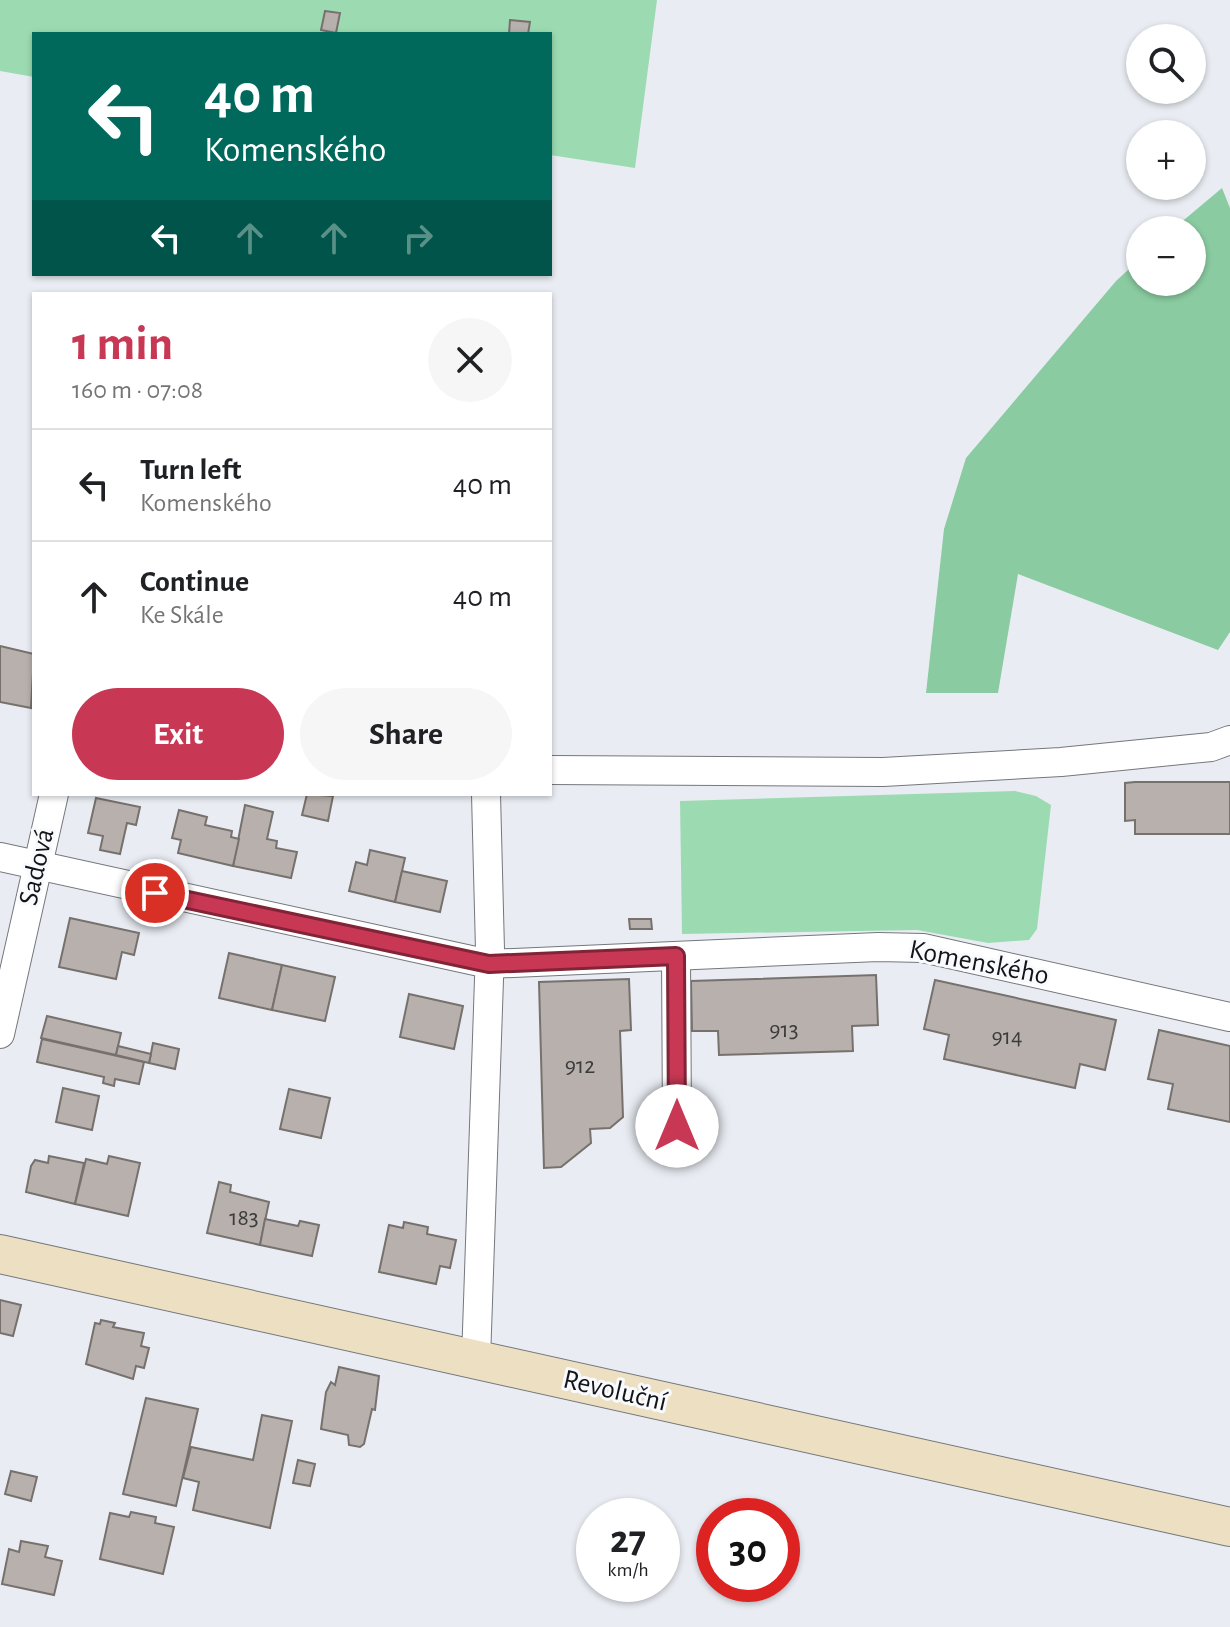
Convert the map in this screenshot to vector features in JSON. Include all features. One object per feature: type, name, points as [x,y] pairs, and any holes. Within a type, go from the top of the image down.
[{"type":"street","points":[[552,770],[883,772],[1061,762],[1211,747],[1230,740]]},
{"type":"street","name":"Sadová","points":[[0,1034],[54,796]]},
{"type":"street","points":[[476,1360],[489,964],[486,796]]},
{"type":"street","name":"Komenského","points":[[0,857],[489,964],[878,947],[923,948],[1230,1017]]},
{"type":"street","points":[[676,956],[677,1126]]},
{"type":"street","name":"Revoluční","points":[[0,1254],[1230,1527]]},
{"type":"green space","points":[[0,0],[657,0],[635,168],[552,155],[552,32],[32,32],[32,77],[0,71]]},
{"type":"green space","points":[[1222,188],[1230,208],[1230,632],[1218,650],[1018,574],[998,693],[926,693],[944,529],[966,458],[1126,272],[1126,296],[1206,296],[1206,216],[1189,216]]},
{"type":"green space","points":[[1015,791],[1036,796],[1051,805],[1037,929],[1029,940],[988,943],[917,930],[682,934],[680,801]]},
{"type":"building","points":[[325,11],[340,13],[336,32],[321,30]]},
{"type":"building","points":[[510,20],[530,22],[528,32],[509,32]]},
{"type":"building","points":[[0,646],[32,654],[31,708],[0,702]]},
{"type":"building","points":[[1230,782],[1230,834],[1135,834],[1135,820],[1125,821],[1125,783]]},
{"type":"building","points":[[307,796],[333,796],[328,821],[302,815]]},
{"type":"building","points":[[96,798],[140,807],[136,825],[127,823],[120,854],[100,850],[103,836],[88,833]]},
{"type":"building","points":[[245,805],[273,812],[267,839],[277,841],[276,848],[297,852],[291,878],[233,866]]},
{"type":"building","points":[[179,810],[207,817],[205,825],[232,831],[231,837],[239,839],[233,866],[178,853],[181,840],[172,838]]},
{"type":"building","points":[[370,850],[405,858],[395,902],[349,891],[356,862],[367,865]]},
{"type":"building","points":[[402,871],[447,881],[440,912],[395,902]]},
{"type":"building","points":[[70,918],[139,933],[134,955],[122,952],[116,979],[59,967]]},
{"type":"building","points":[[629,919],[651,919],[652,929],[630,929]]},
{"type":"building","points":[[229,953],[282,965],[272,1010],[219,998]]},
{"type":"building","points":[[282,965],[335,977],[325,1021],[272,1010]]},
{"type":"building","points":[[876,975],[878,1025],[852,1026],[853,1051],[719,1055],[718,1031],[692,1031],[691,981]]},
{"type":"building","points":[[629,979],[631,1030],[620,1031],[623,1117],[610,1128],[590,1129],[591,1143],[561,1167],[544,1168],[539,982]]},
{"type":"building","points":[[935,980],[1116,1020],[1105,1070],[1080,1064],[1075,1088],[944,1059],[949,1035],[924,1029]]},
{"type":"building","points":[[409,994],[463,1006],[454,1049],[400,1037]]},
{"type":"building","points":[[47,1016],[121,1033],[116,1055],[41,1038]]},
{"type":"building","points":[[1159,1030],[1230,1046],[1230,1122],[1168,1109],[1173,1084],[1148,1079]]},
{"type":"building","points":[[42,1039],[144,1062],[139,1084],[115,1079],[114,1086],[103,1083],[104,1077],[37,1062]]},
{"type":"building","points":[[153,1043],[179,1049],[175,1069],[149,1063]]},
{"type":"building","points":[[118,1046],[151,1054],[149,1063],[116,1055]]},
{"type":"building","points":[[63,1088],[99,1096],[92,1130],[56,1122]]},
{"type":"building","points":[[289,1089],[330,1098],[321,1138],[280,1129]]},
{"type":"building","points":[[49,1156],[84,1163],[75,1204],[26,1192],[31,1166],[35,1160],[48,1163]]},
{"type":"building","points":[[109,1156],[140,1163],[128,1216],[75,1204],[86,1159],[107,1164]]},
{"type":"building","points":[[219,1182],[231,1185],[230,1192],[269,1202],[260,1245],[207,1233]]},
{"type":"building","points":[[265,1219],[298,1226],[300,1221],[319,1225],[312,1256],[260,1245]]},
{"type":"building","points":[[404,1222],[428,1227],[427,1234],[456,1240],[450,1268],[440,1266],[436,1284],[379,1272],[389,1225],[403,1228]]},
{"type":"building","points":[[0,1300],[21,1305],[13,1336],[0,1333]]},
{"type":"building","points":[[101,1320],[115,1323],[113,1327],[144,1333],[141,1346],[149,1348],[144,1368],[136,1366],[133,1379],[86,1364],[95,1323],[100,1324]]},
{"type":"building","points":[[339,1367],[379,1376],[375,1410],[372,1409],[364,1444],[360,1447],[349,1445],[348,1435],[321,1429],[326,1392],[331,1382],[335,1385]]},
{"type":"building","points":[[146,1398],[198,1409],[176,1506],[123,1494]]},
{"type":"building","points":[[262,1415],[292,1421],[270,1528],[193,1510],[199,1482],[183,1478],[191,1447],[253,1460]]},
{"type":"building","points":[[298,1460],[315,1464],[310,1486],[293,1483]]},
{"type":"building","points":[[11,1471],[37,1477],[31,1501],[5,1494]]},
{"type":"building","points":[[131,1512],[156,1517],[155,1523],[174,1527],[163,1574],[100,1559],[110,1513],[129,1517]]},
{"type":"building","points":[[21,1541],[48,1546],[45,1557],[62,1561],[54,1595],[2,1584],[9,1549],[19,1552]]},
{"type":"route","points":[[155,893],[489,964],[676,956],[677,1126]]}]
